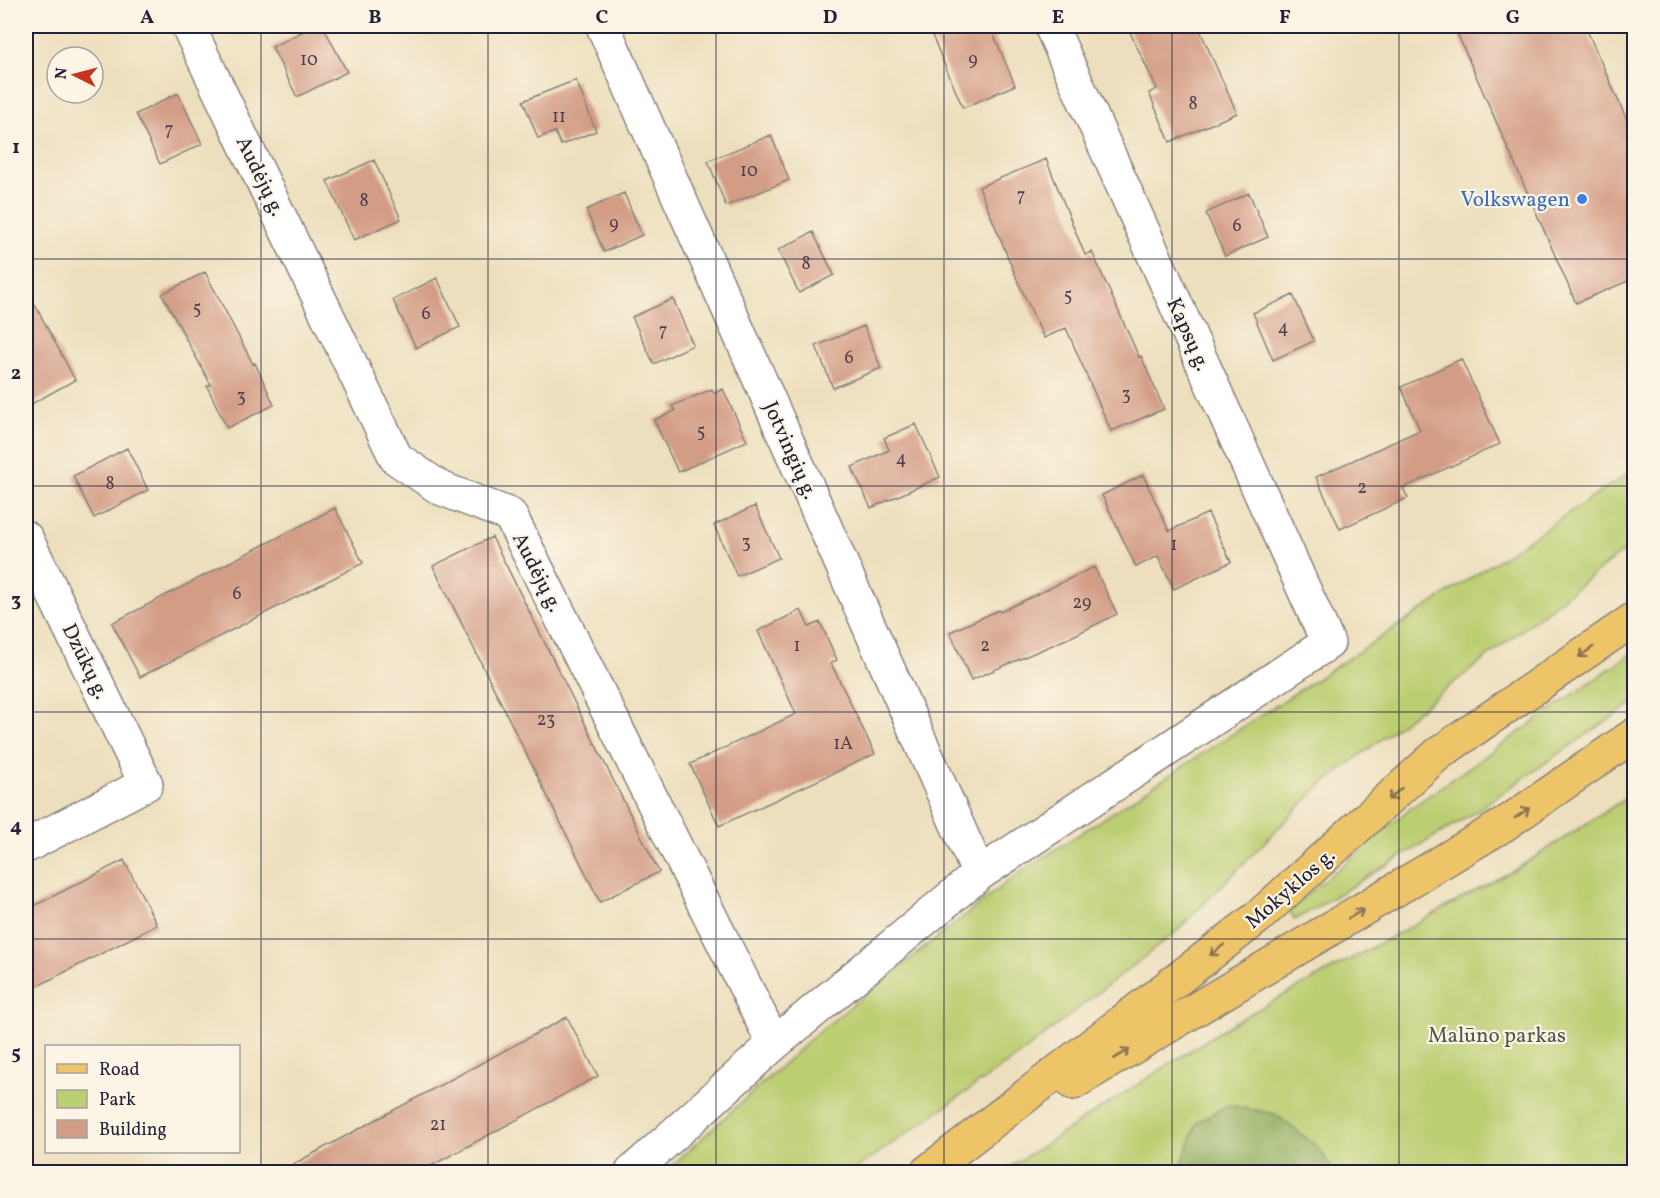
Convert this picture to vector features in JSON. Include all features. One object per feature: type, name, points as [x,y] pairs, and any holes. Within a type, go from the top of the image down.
[{"type":"main road","name":"Mokyklos g.","points":[[936,1166],[1257,918],[1438,754],[1635,619]]},
{"type":"main road","name":"Mokyklos g.","points":[[936,1166],[1505,824],[1635,735]]},
{"type":"street","name":"Audėjų g.","points":[[188,26],[396,458],[440,488],[510,515],[774,1044]]},
{"type":"street","name":"Jotvingių g.","points":[[603,26],[979,874]]},
{"type":"street","name":"Kapsų g.","points":[[979,874],[1328,643],[1051,26]]},
{"type":"street","name":"Dzūkų g.","points":[[26,538],[146,784],[26,846]]},
{"type":"street","points":[[632,1173],[774,1044],[979,874]]},
{"type":"green space","points":[[1634,470],[1634,543],[1318,788],[1176,932],[1015,1058],[851,1172],[665,1172],[816,1034],[1012,878]]},
{"type":"green space","points":[[1634,652],[1634,702],[1464,819],[1295,920],[1289,910],[1408,810]]},
{"type":"green space","name":"Malūno parkas","points":[[1634,793],[1634,1172],[1002,1172],[1233,1023],[1518,868]]},
{"type":"green space","points":[[1228,1105],[1275,1114],[1319,1148],[1334,1172],[1179,1172],[1197,1122]]},
{"type":"building","points":[[313,26],[323,26],[347,72],[297,97],[272,47]]},
{"type":"building","points":[[947,26],[990,26],[1015,85],[963,108],[931,33]]},
{"type":"building","points":[[1127,26],[1198,26],[1237,113],[1170,142],[1149,93],[1157,89]]},
{"type":"building","name":"Volkswagen","points":[[1454,26],[1585,26],[1627,120],[1635,117],[1635,278],[1576,303]]},
{"type":"building","points":[[576,80],[596,131],[561,145],[555,132],[538,138],[523,101]]},
{"type":"building","points":[[178,93],[202,144],[160,164],[136,114]]},
{"type":"building","points":[[771,135],[789,180],[726,206],[708,161]]},
{"type":"building","points":[[1046,159],[1085,255],[1092,252],[1164,409],[1111,431],[1066,328],[1044,338],[979,187]]},
{"type":"building","points":[[374,160],[401,219],[354,240],[327,181]]},
{"type":"building","points":[[624,193],[642,235],[604,252],[586,210]]},
{"type":"building","points":[[1249,193],[1268,237],[1225,256],[1206,213]]},
{"type":"building","points":[[813,232],[834,275],[799,293],[778,250]]},
{"type":"building","points":[[205,272],[253,364],[255,363],[274,405],[227,428],[207,386],[211,385],[162,294]]},
{"type":"building","points":[[437,278],[460,327],[416,348],[393,300]]},
{"type":"building","points":[[26,288],[75,380],[26,407]]},
{"type":"building","points":[[1293,295],[1314,341],[1273,360],[1253,313]]},
{"type":"building","points":[[673,299],[693,345],[654,364],[632,317]]},
{"type":"building","points":[[864,326],[881,368],[833,388],[816,346]]},
{"type":"building","points":[[1461,359],[1500,444],[1403,488],[1408,498],[1340,529],[1316,477],[1420,430],[1401,387]]},
{"type":"building","points":[[712,389],[714,393],[723,389],[747,441],[678,472],[654,420],[675,411],[672,406]]},
{"type":"building","points":[[916,424],[940,477],[871,508],[852,467],[889,450],[884,438]]},
{"type":"building","points":[[127,448],[148,490],[94,518],[73,476]]},
{"type":"building","points":[[1143,475],[1169,531],[1208,513],[1231,562],[1174,589],[1158,556],[1136,567],[1102,495]]},
{"type":"building","points":[[755,506],[779,558],[737,576],[714,525]]},
{"type":"building","points":[[335,508],[363,563],[140,677],[112,623]]},
{"type":"building","points":[[492,537],[659,872],[600,902],[433,566]]},
{"type":"building","points":[[1094,567],[1117,614],[1071,637],[971,680],[950,632],[999,610],[1000,612]]},
{"type":"building","points":[[801,610],[809,627],[820,622],[837,660],[831,663],[875,754],[719,826],[690,764],[796,714],[758,631]]},
{"type":"building","points":[[124,860],[157,925],[26,992],[26,910]]},
{"type":"building","points":[[567,1017],[598,1076],[418,1173],[277,1173]]},
{"type":"place","name":"Volkswagen","points":[[1582,199]]}]
